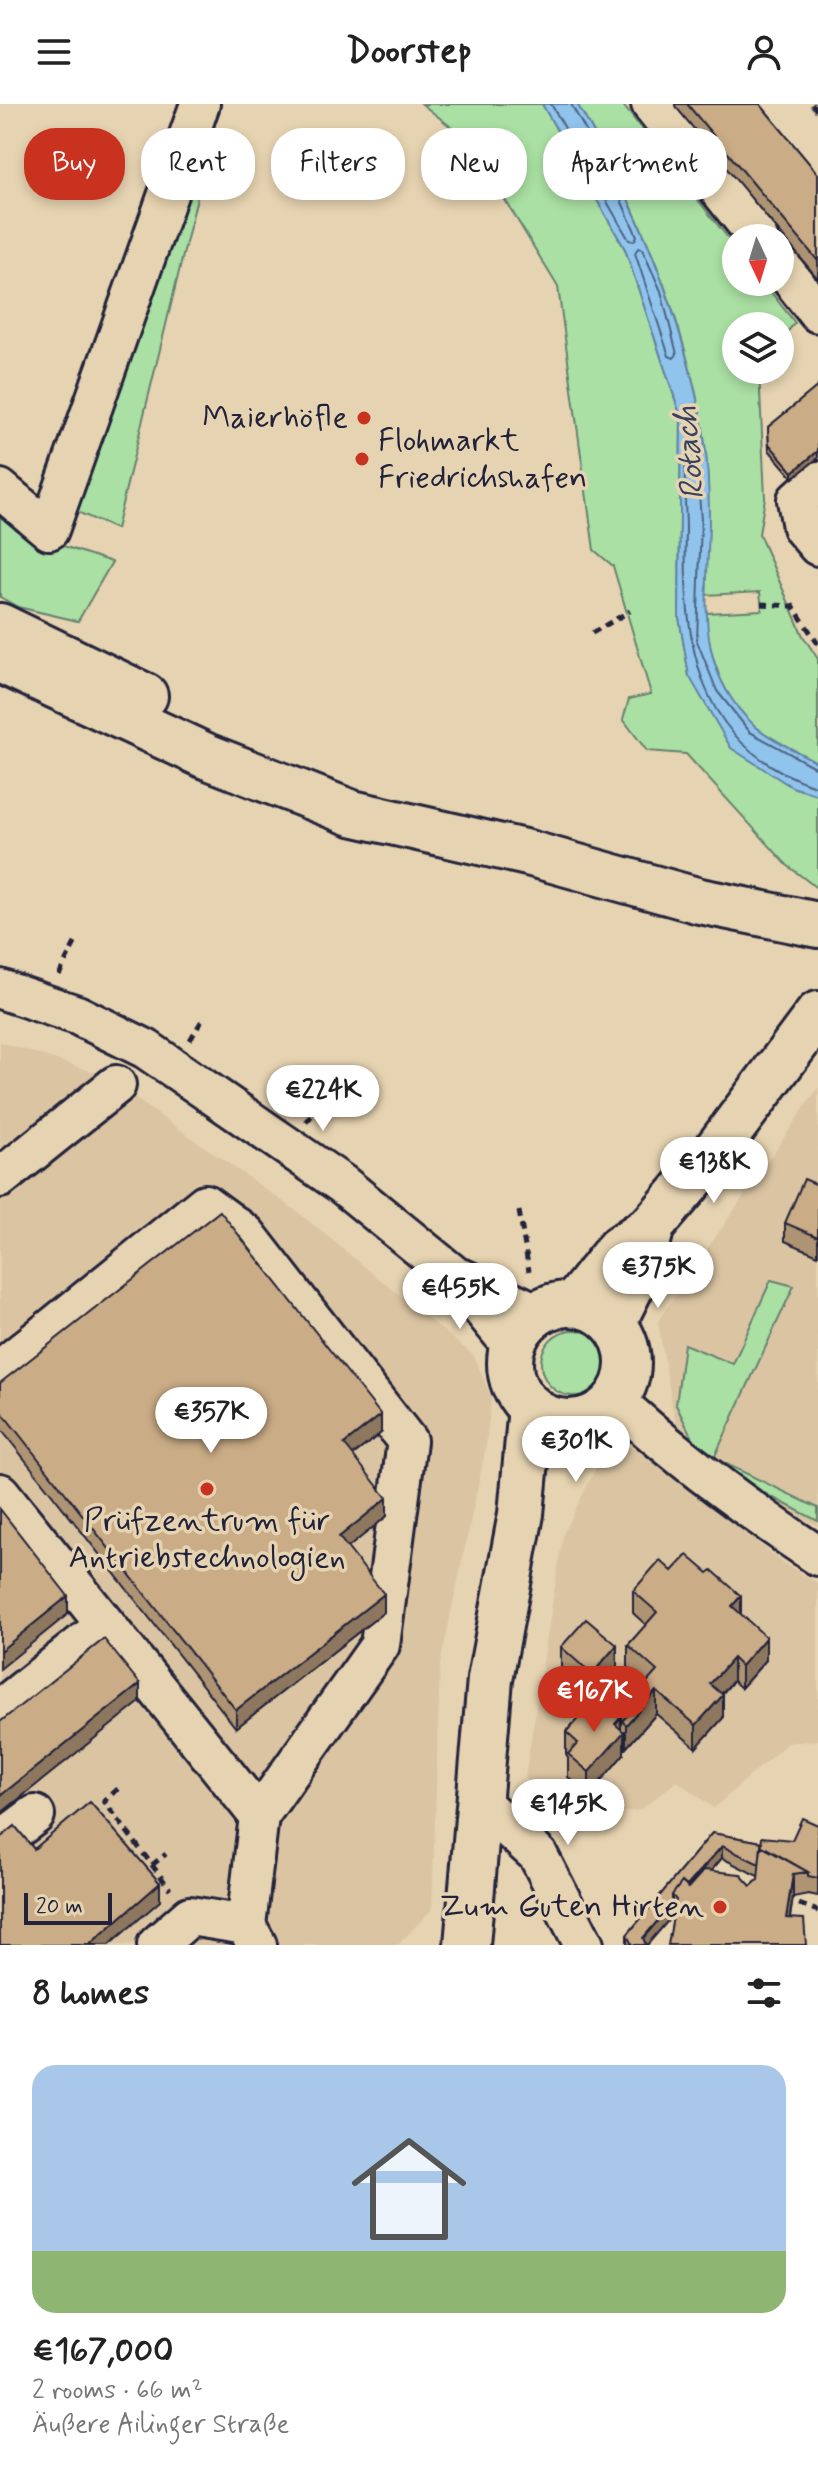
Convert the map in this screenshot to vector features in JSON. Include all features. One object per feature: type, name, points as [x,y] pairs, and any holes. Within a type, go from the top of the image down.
[{"type":"main road","points":[[0,626],[119,685],[237,736],[528,853]]},
{"type":"main road","points":[[0,660],[126,720],[352,813],[528,853],[700,901],[818,925]]},
{"type":"main road","points":[[542,1321],[597,1310],[613,1323],[625,1342],[628,1360],[626,1382],[615,1400],[597,1415],[578,1422],[555,1421],[521,1398],[511,1378],[542,1321],[618,1249],[652,1226],[711,1157],[818,1014]]},
{"type":"main road","points":[[613,1323],[641,1267],[652,1226]]},
{"type":"main road","points":[[467,1945],[490,1679],[521,1514],[531,1407]]},
{"type":"main road","points":[[521,1514],[547,1464],[578,1422]]},
{"type":"street","points":[[0,489],[49,530],[200,104]]},
{"type":"street","points":[[651,104],[747,224]]},
{"type":"street","points":[[794,283],[818,313]]},
{"type":"street","points":[[818,481],[797,500],[802,527],[818,546]]},
{"type":"street","points":[[0,989],[77,1015],[146,1049],[342,1184],[456,1277],[542,1321]]},
{"type":"street","points":[[0,1178],[116,1085]]},
{"type":"street","points":[[0,1370],[205,1204],[246,1234],[407,1441],[380,1645],[259,1816],[252,1935],[190,1916],[157,1945]]},
{"type":"street","points":[[615,1400],[670,1451],[724,1493],[818,1556]]},
{"type":"street","points":[[0,1493],[259,1816]]},
{"type":"street","points":[[0,1709],[106,1625]]},
{"type":"street","points":[[481,1803],[538,1855],[584,1945]]},
{"type":"street","points":[[0,1841],[35,1815]]},
{"type":"path","points":[[812,104],[818,112]]},
{"type":"path","points":[[761,604],[793,606],[818,644]]},
{"type":"path","points":[[592,633],[630,611]]},
{"type":"path","points":[[56,979],[76,941]]},
{"type":"path","points":[[186,1045],[204,1017]]},
{"type":"path","points":[[304,1125],[330,1096]]},
{"type":"path","points":[[519,1211],[529,1271]]},
{"type":"path","points":[[118,1789],[104,1801],[190,1916]]},
{"type":"path","points":[[152,1865],[166,1854]]},
{"type":"path","points":[[799,1904],[818,1911]]},
{"type":"shaded area","points":[[0,1042],[100,1074],[295,1210],[474,1356],[491,1397],[486,1447],[440,1665],[432,1909],[398,1945],[0,1945]]},
{"type":"shaded area","points":[[818,1088],[818,1526],[698,1465],[674,1417],[658,1321]]},
{"type":"shaded area","points":[[619,1447],[646,1449],[666,1471],[784,1563],[818,1583],[818,1740],[787,1743],[714,1808],[677,1781],[640,1810],[580,1816],[525,1778],[563,1535],[601,1458]]},
{"type":"green space","points":[[197,104],[220,104],[214,128],[190,128]]},
{"type":"green space","points":[[422,104],[542,104],[556,128],[543,128],[543,200],[597,200],[625,249],[681,417],[679,617],[689,676],[792,787],[818,795],[818,889],[787,865],[686,754],[647,751],[623,719],[629,699],[651,694],[613,566],[594,550],[558,287],[505,200],[527,200],[527,128],[452,128]]},
{"type":"green space","points":[[577,104],[622,104],[641,128],[591,128]]},
{"type":"green space","points":[[168,200],[197,200],[116,529],[75,511]]},
{"type":"green space","points":[[629,200],[698,200],[722,230],[722,296],[774,296],[786,312],[722,312],[722,384],[760,384],[765,498],[759,534],[803,636],[818,659],[818,763],[780,743],[746,718],[727,692],[714,661],[706,613],[762,610],[760,592],[705,595],[708,504],[704,435],[680,332]]},
{"type":"green space","points":[[0,505],[48,541],[112,562],[78,621],[18,607],[0,597]]},
{"type":"green space","points":[[771,1280],[794,1286],[714,1458],[818,1508],[818,1521],[704,1462],[676,1405],[684,1344],[733,1364]]},
{"type":"green space","points":[[574,1330],[587,1333],[597,1340],[604,1350],[607,1363],[604,1376],[597,1386],[587,1393],[574,1396],[561,1393],[551,1386],[544,1376],[541,1363],[544,1350],[551,1340],[561,1333]]},
{"type":"water","points":[[542,104],[577,104],[591,128],[556,128]]},
{"type":"water","name":"Rotach","points":[[597,200],[628,200],[652,253],[690,372],[700,413],[707,467],[707,604],[712,656],[735,704],[755,726],[818,763],[818,795],[792,787],[731,748],[689,676],[679,617],[681,417],[625,249]]},
{"type":"building","points":[[687,104],[760,104],[818,174],[818,261],[794,232],[794,224],[787,224],[727,152],[727,128],[707,128]]},
{"type":"building","points":[[818,386],[818,451],[793,472],[769,444],[768,427]]},
{"type":"building","points":[[804,1179],[818,1185],[818,1237],[785,1223]]},
{"type":"building","name":"Prüfzentrum für Antriebstechnologien","points":[[220,1211],[381,1415],[344,1444],[387,1498],[339,1537],[384,1594],[236,1710],[0,1410],[0,1383]]},
{"type":"building","points":[[0,1509],[68,1596],[0,1651]]},
{"type":"building","points":[[687,1555],[708,1573],[712,1570],[741,1596],[732,1606],[766,1637],[741,1666],[733,1658],[710,1684],[723,1695],[696,1725],[656,1691],[626,1725],[622,1721],[632,1710],[561,1647],[586,1619],[617,1645],[598,1667],[633,1698],[657,1671],[628,1645],[657,1612],[633,1591],[660,1560],[672,1571]]},
{"type":"building","points":[[104,1639],[140,1684],[0,1796],[0,1722]]},
{"type":"building","points":[[598,1696],[621,1717],[615,1724],[624,1732],[589,1772],[568,1754],[578,1743],[566,1732]]},
{"type":"building","points":[[90,1802],[160,1883],[89,1945],[0,1945],[0,1838],[15,1826],[34,1849]]},
{"type":"building","points":[[802,1818],[818,1825],[818,1878],[808,1876],[808,1872],[761,1846],[762,1837],[792,1840]]},
{"type":"building","points":[[712,1833],[762,1842],[759,1864],[722,1846],[687,1886],[682,1882],[672,1895],[672,1904],[643,1938],[646,1945],[632,1945],[627,1935]]},
{"type":"building","name":"Zum Guten Hirten","points":[[761,1845],[808,1872],[793,1874],[786,1918],[804,1919],[806,1945],[668,1945],[676,1900],[672,1895],[682,1882],[688,1888],[704,1870],[740,1874],[751,1886],[758,1880]]},
{"type":"place","name":"Maierhöfle","points":[[364,418]]},
{"type":"place","name":"Flohmarkt Friedrichshafen","points":[[362,459]]},
{"type":"place","name":"Prüfzentrum für Antriebstechnologien","points":[[207,1489]]},
{"type":"place","name":"Zum Guten Hirten","points":[[720,1907]]}]
